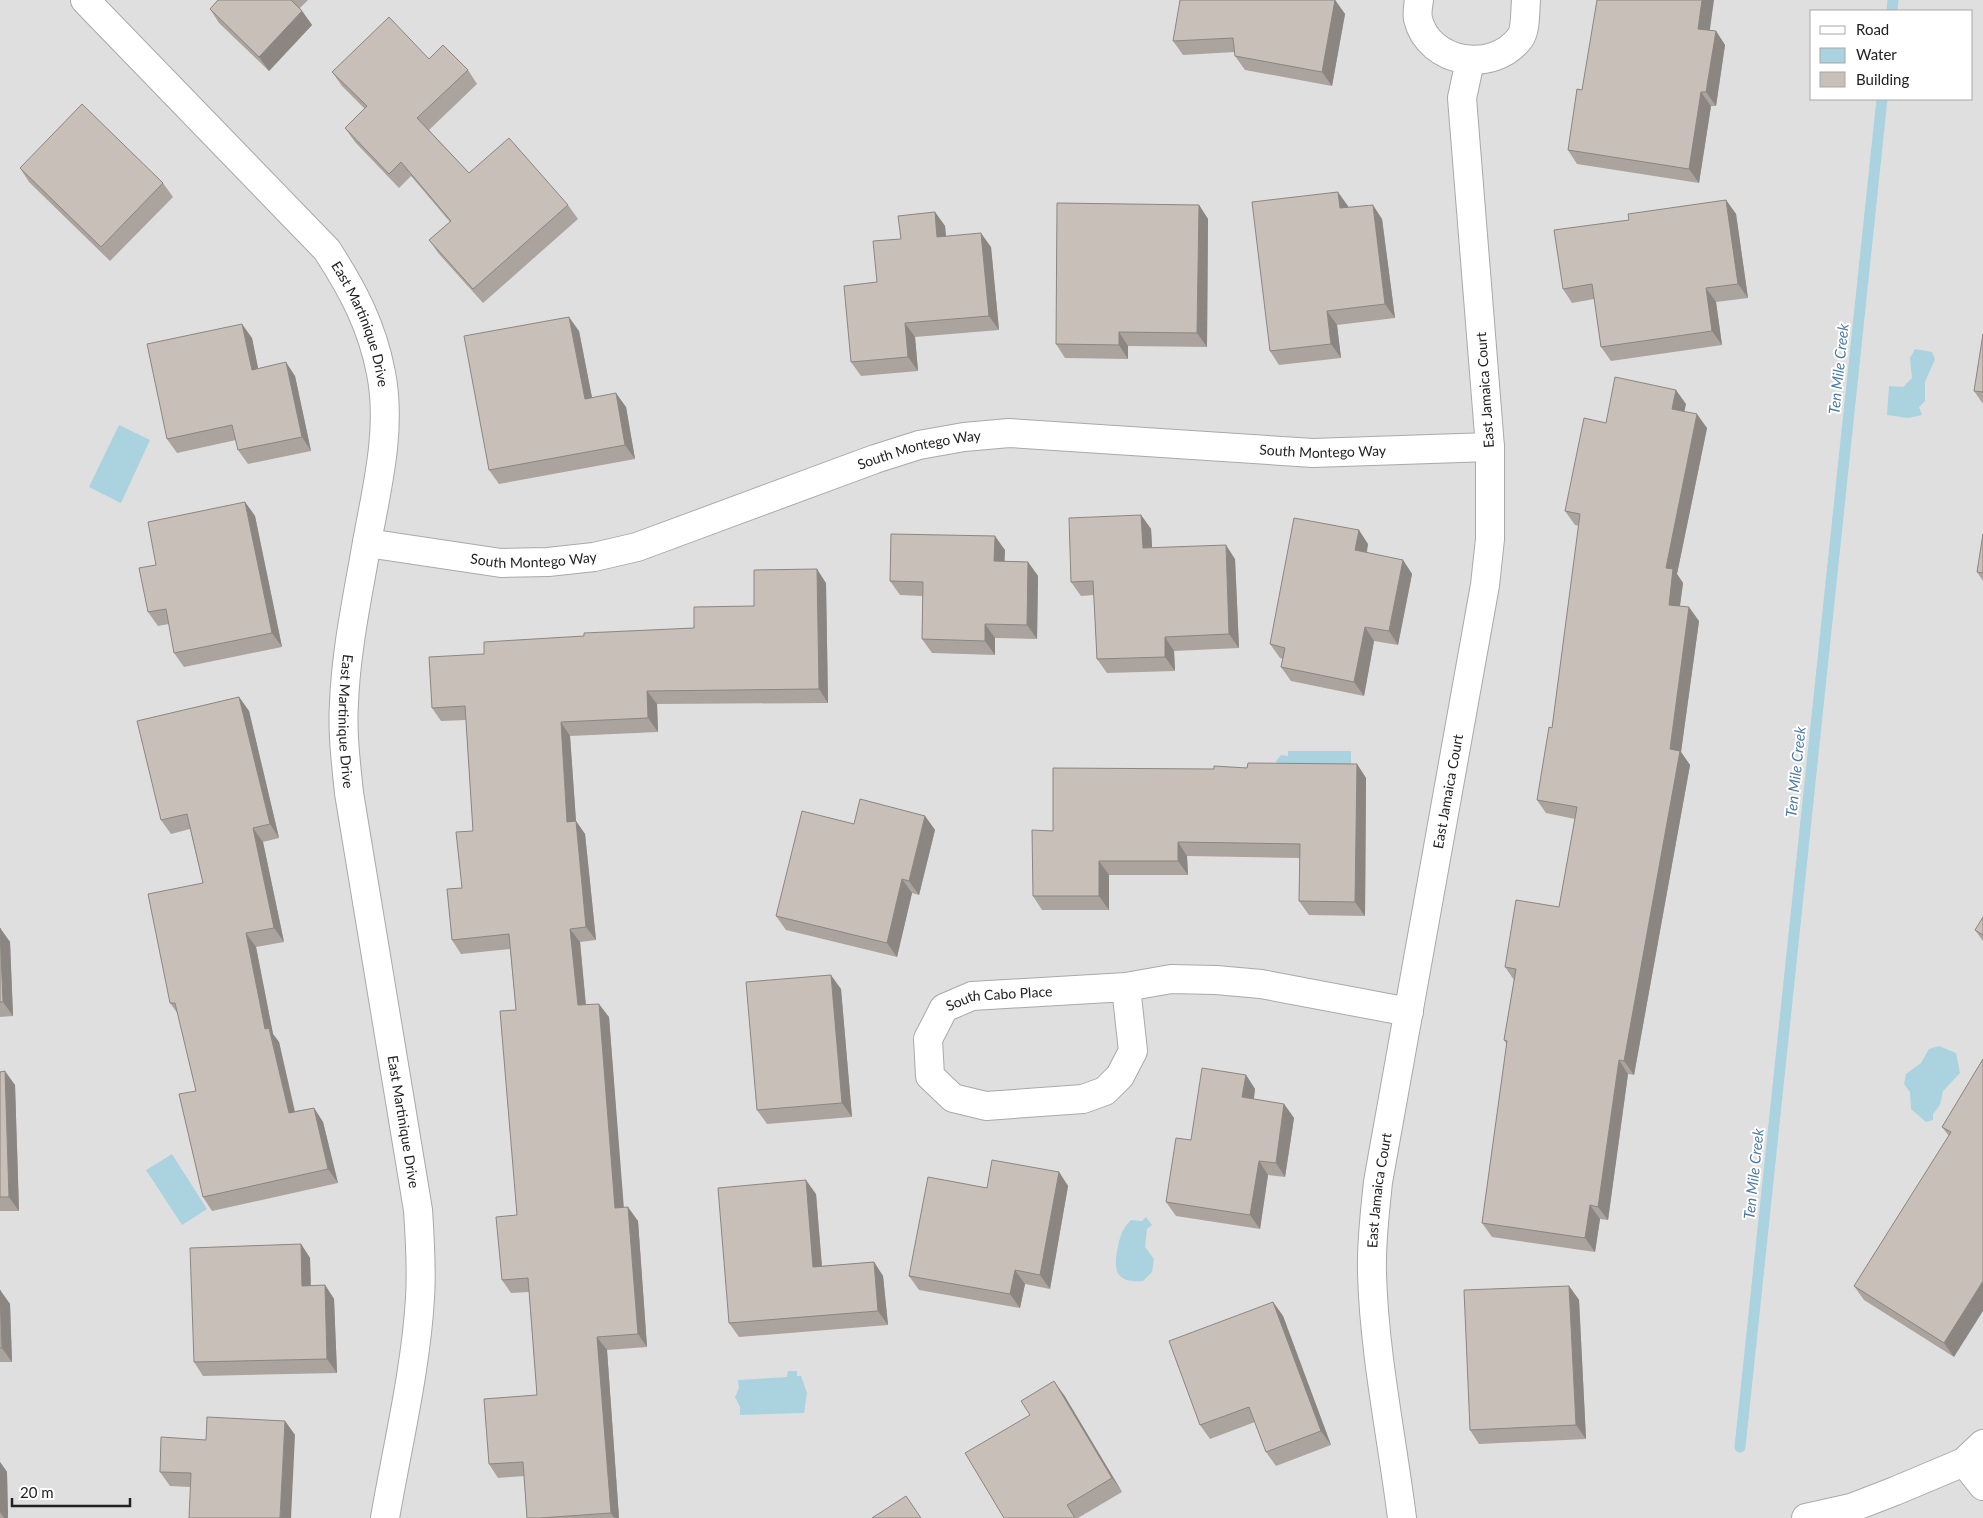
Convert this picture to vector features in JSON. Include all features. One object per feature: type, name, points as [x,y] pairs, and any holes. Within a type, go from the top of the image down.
[{"type":"street","name":"East Martinique Drive","points":[[84,0],[327,250],[352,288],[370,329],[382,375],[385,419],[381,463],[348,658],[344,703],[344,749],[418,1210],[421,1255],[420,1300],[415,1344],[385,1518]]},
{"type":"street","points":[[1419,0],[1418,18],[1425,35],[1437,48],[1453,57],[1470,61],[1490,59],[1507,50],[1521,36],[1526,0]]},
{"type":"street","name":"East Jamaica Court","points":[[1402,1518],[1375,1318],[1372,1272],[1373,1226],[1378,1182],[1485,586],[1490,539],[1490,447],[1462,98],[1470,61]]},
{"type":"street","name":"South Montego Way","points":[[367,543],[500,563],[548,562],[594,557],[637,547],[884,456],[919,445],[964,437],[1010,433],[1312,453],[1490,447]]},
{"type":"street","name":"South Cabo Place","points":[[1126,987],[1133,1051],[1120,1076],[1105,1091],[1083,1099],[986,1106],[953,1098],[930,1076],[928,1038],[944,1008],[972,996],[1126,987],[1171,979],[1261,984],[1409,1012]]},
{"type":"street","points":[[1806,1518],[1851,1508],[1973,1453],[1983,1486]]},
{"type":"shaded area","points":[[0,0],[1983,0],[1983,1518],[0,1518]]},
{"type":"water","points":[[1915,349],[1932,352],[1935,359],[1925,382],[1925,401],[1919,407],[1922,415],[1908,418],[1887,415],[1889,386],[1903,387],[1912,378],[1910,358]]},
{"type":"water","points":[[119,425],[150,440],[121,503],[89,487]]},
{"type":"water","points":[[1288,751],[1351,751],[1351,781],[1279,771],[1276,761],[1281,755],[1288,756]]},
{"type":"water","points":[[1939,1046],[1956,1053],[1960,1073],[1943,1091],[1940,1105],[1933,1114],[1933,1120],[1926,1122],[1911,1109],[1910,1092],[1904,1084],[1906,1074],[1921,1063],[1929,1049]]},
{"type":"water","points":[[172,1154],[207,1209],[182,1225],[146,1170]]},
{"type":"water","points":[[1146,1217],[1152,1225],[1147,1229],[1145,1247],[1154,1259],[1152,1272],[1143,1281],[1128,1280],[1120,1275],[1116,1266],[1120,1238],[1131,1220],[1142,1221]]},
{"type":"water","points":[[788,1371],[797,1371],[797,1376],[801,1376],[807,1393],[804,1413],[740,1415],[740,1407],[735,1397],[739,1388],[738,1380],[787,1377]]},
{"type":"building","points":[[218,0],[291,0],[302,11],[259,57],[210,9]]},
{"type":"building","points":[[1180,0],[1335,0],[1322,72],[1235,56],[1233,38],[1173,41]]},
{"type":"building","points":[[1597,0],[1702,0],[1698,29],[1716,31],[1706,92],[1701,92],[1689,169],[1568,150],[1577,89],[1582,90]]},
{"type":"building","points":[[389,17],[429,59],[443,45],[468,70],[417,118],[469,173],[509,138],[568,205],[473,289],[429,240],[451,221],[401,162],[389,174],[345,128],[367,106],[332,72]]},
{"type":"building","points":[[82,104],[163,183],[101,247],[20,168]]},
{"type":"building","points":[[1338,192],[1340,208],[1373,205],[1385,304],[1327,311],[1331,344],[1270,351],[1252,202]]},
{"type":"building","points":[[1726,200],[1738,284],[1706,288],[1712,331],[1601,347],[1592,284],[1563,289],[1554,230],[1629,220],[1628,214]]},
{"type":"building","points":[[1057,203],[1199,205],[1197,333],[1119,332],[1119,345],[1056,344]]},
{"type":"building","points":[[935,212],[937,237],[981,233],[989,316],[905,323],[908,357],[851,362],[844,286],[877,282],[873,241],[901,239],[898,216]]},
{"type":"building","points":[[569,317],[585,399],[616,393],[625,445],[489,470],[464,336]]},
{"type":"building","points":[[242,324],[252,370],[286,362],[302,437],[238,450],[232,425],[167,439],[147,344]]},
{"type":"building","points":[[1983,334],[1983,392],[1974,391]]},
{"type":"building","points":[[1615,377],[1676,390],[1672,409],[1697,414],[1666,568],[1673,569],[1669,605],[1689,607],[1670,749],[1680,751],[1624,1061],[1619,1060],[1598,1207],[1590,1205],[1585,1238],[1482,1223],[1507,1041],[1504,1040],[1516,969],[1505,967],[1516,900],[1559,907],[1577,807],[1537,800],[1549,727],[1552,728],[1580,514],[1565,511],[1584,418],[1606,423]]},
{"type":"building","points":[[245,502],[272,633],[174,653],[166,609],[148,612],[139,568],[156,565],[148,522]]},
{"type":"building","points":[[1141,515],[1143,548],[1226,545],[1229,634],[1165,637],[1165,657],[1097,659],[1093,581],[1071,582],[1069,518]]},
{"type":"building","points":[[1294,518],[1359,530],[1355,550],[1403,560],[1389,631],[1365,627],[1354,682],[1281,667],[1285,648],[1270,644]]},
{"type":"building","points":[[891,534],[995,536],[994,561],[1028,562],[1027,625],[985,624],[985,641],[922,639],[923,582],[890,581]]},
{"type":"building","points":[[1983,534],[1983,573],[1977,572]]},
{"type":"building","points":[[817,569],[819,689],[647,691],[648,718],[561,722],[567,822],[576,821],[586,927],[570,929],[578,1005],[599,1004],[615,1208],[628,1207],[638,1334],[597,1337],[611,1513],[527,1518],[523,1462],[489,1464],[484,1399],[537,1395],[528,1278],[502,1280],[496,1217],[517,1215],[500,1011],[516,1010],[509,934],[452,940],[447,889],[462,888],[456,832],[473,831],[465,706],[432,708],[429,657],[484,654],[484,642],[584,636],[584,633],[694,628],[694,607],[754,606],[754,570]]},
{"type":"building","points":[[239,697],[270,824],[253,828],[274,928],[246,933],[265,1029],[269,1028],[289,1113],[314,1108],[328,1169],[203,1197],[179,1094],[196,1091],[175,1003],[170,1003],[148,894],[203,883],[187,814],[161,820],[137,721]]},
{"type":"building","points":[[1248,763],[1357,764],[1355,902],[1299,901],[1300,844],[1178,842],[1178,861],[1099,861],[1099,896],[1033,896],[1032,830],[1053,831],[1053,768],[1214,769],[1214,766],[1247,768]]},
{"type":"building","points":[[860,799],[925,816],[909,881],[902,879],[887,943],[776,916],[802,811],[854,824]]},
{"type":"building","points":[[1983,917],[1983,935],[1975,930]]},
{"type":"building","points":[[0,928],[3,1002],[0,1002]]},
{"type":"building","points":[[831,975],[842,1103],[757,1110],[746,982]]},
{"type":"building","points":[[1983,1059],[1983,1281],[1944,1343],[1854,1286],[1951,1132],[1942,1127]]},
{"type":"building","points":[[1202,1068],[1246,1075],[1242,1097],[1284,1104],[1276,1163],[1259,1161],[1250,1215],[1166,1202],[1176,1138],[1191,1140]]},
{"type":"building","points":[[5,1071],[9,1197],[0,1197],[0,1072]]},
{"type":"building","points":[[992,1160],[1059,1172],[1040,1275],[1015,1270],[1010,1294],[909,1276],[928,1177],[987,1188]]},
{"type":"building","points":[[806,1180],[813,1267],[874,1262],[878,1311],[729,1323],[718,1188]]},
{"type":"building","points":[[301,1244],[302,1286],[325,1285],[327,1359],[194,1362],[190,1248]]},
{"type":"building","points":[[1569,1286],[1576,1425],[1470,1430],[1464,1290]]},
{"type":"building","points":[[0,1290],[2,1348],[0,1348]]},
{"type":"building","points":[[1273,1302],[1321,1431],[1266,1452],[1249,1407],[1200,1425],[1169,1341]]},
{"type":"building","points":[[1054,1381],[1112,1478],[1067,1505],[1075,1518],[1004,1518],[965,1453],[1030,1415],[1021,1401]]},
{"type":"building","points":[[207,1417],[285,1421],[280,1518],[189,1518],[191,1473],[160,1472],[161,1437],[206,1440]]},
{"type":"building","points":[[906,1496],[921,1518],[872,1518]]},
{"type":"waterway","name":"Ten Mile Creek","points":[[1892,10],[1893,0]]},
{"type":"waterway","name":"Ten Mile Creek","points":[[1740,1447],[1882,100]]}]
